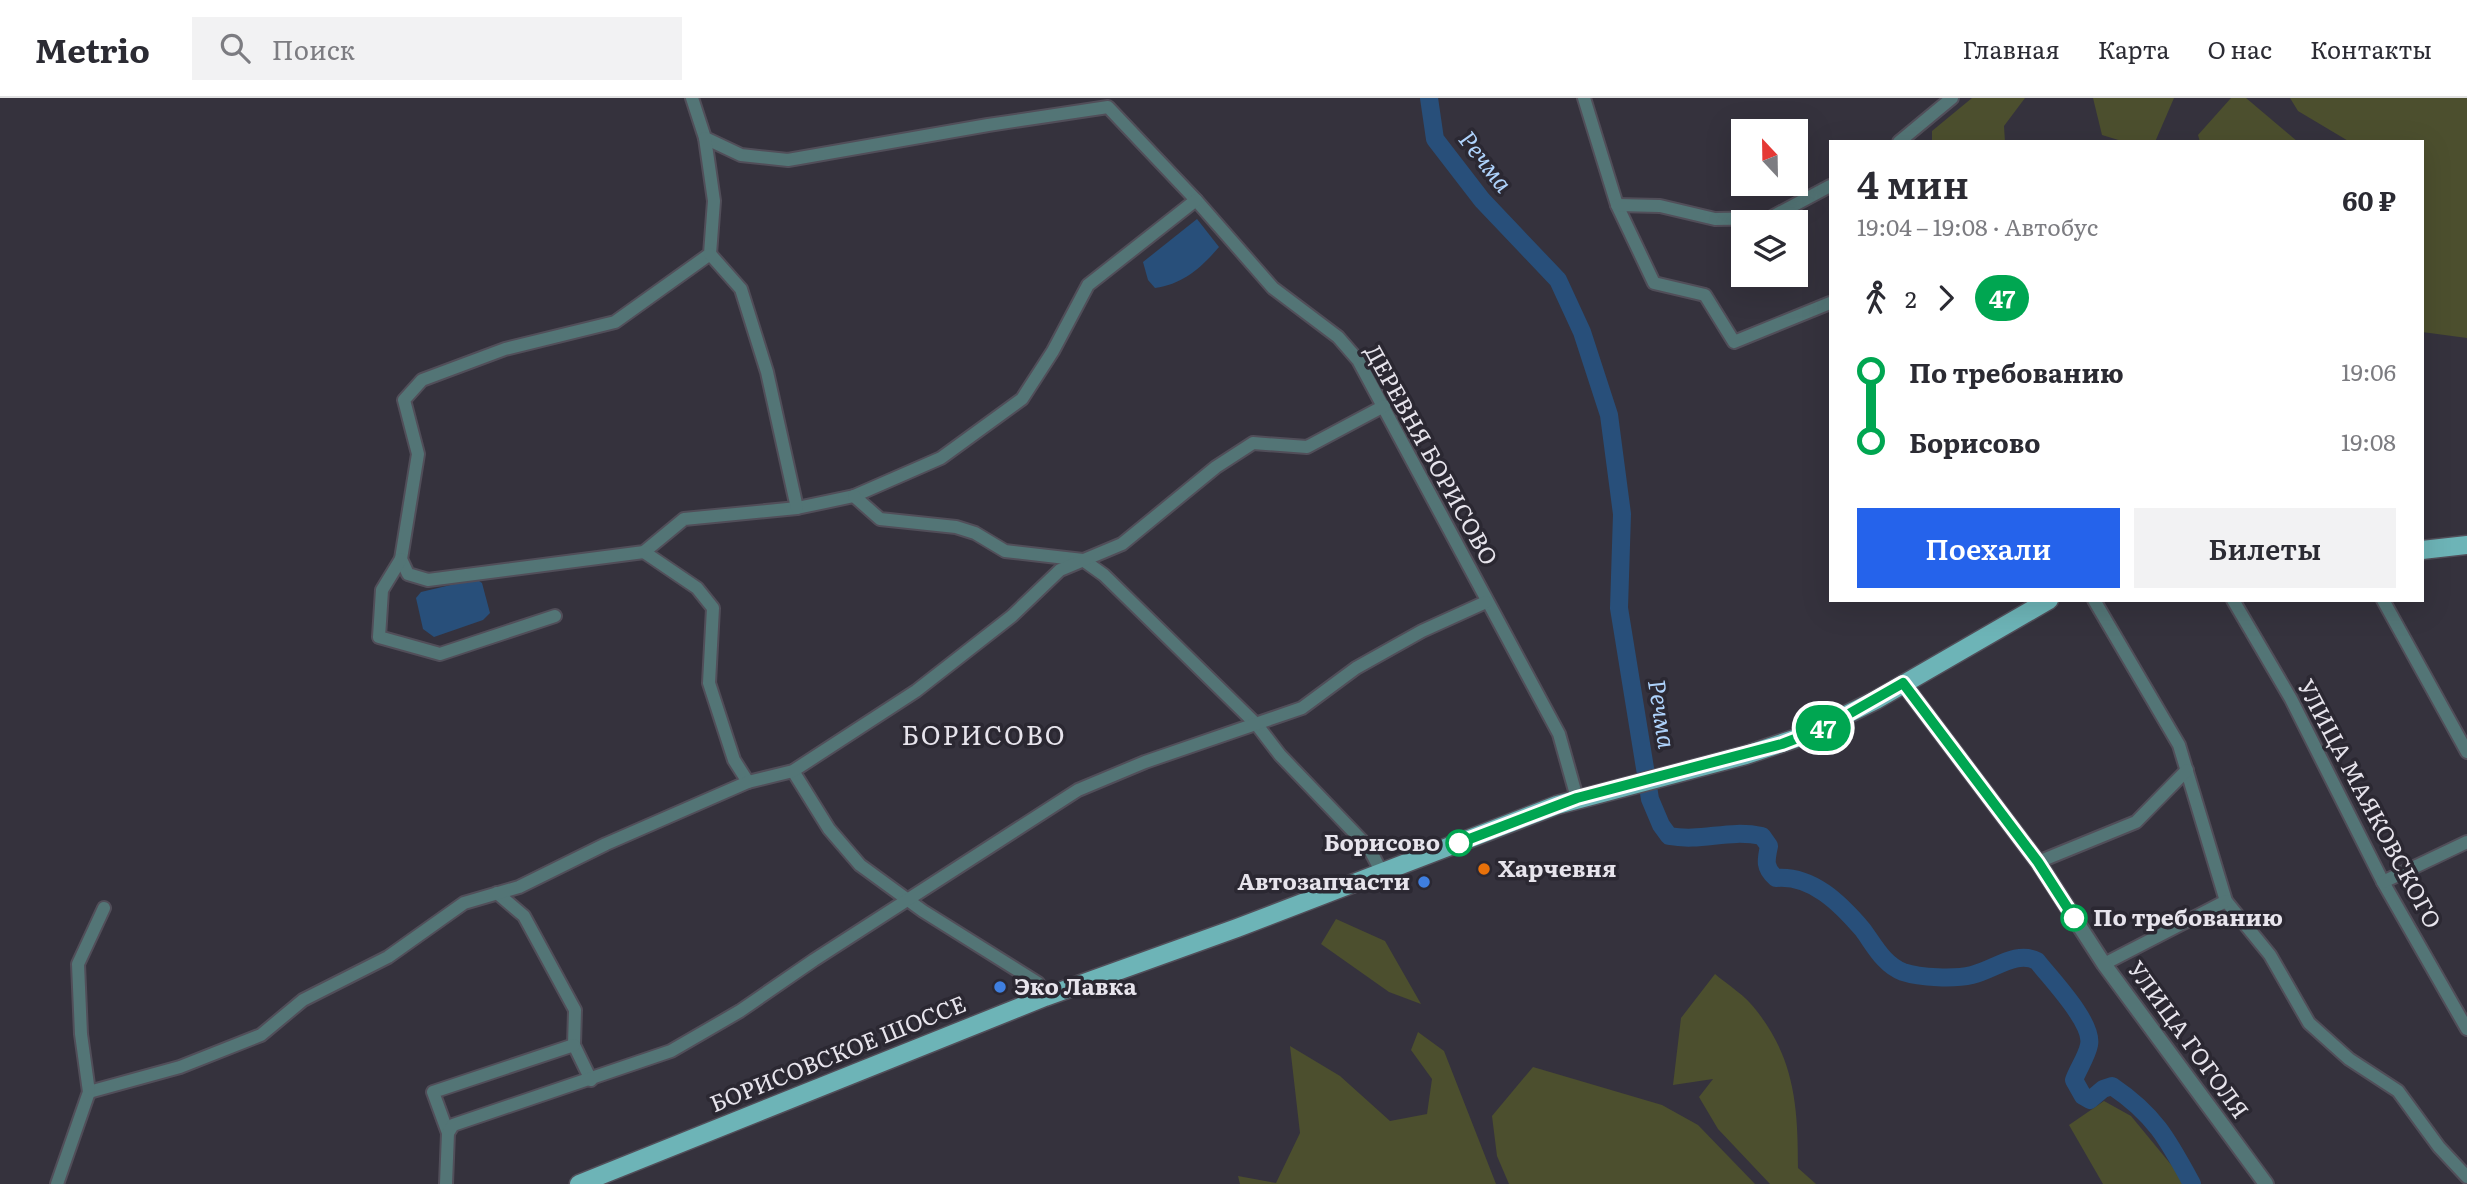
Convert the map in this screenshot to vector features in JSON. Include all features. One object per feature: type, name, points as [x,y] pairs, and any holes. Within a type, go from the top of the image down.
[{"type":"main road","points":[[2424,550],[2467,545]]},
{"type":"main road","name":"БОРИСОВСКОЕ ШОССЕ","points":[[579,1184],[1045,997],[1237,928],[1577,798],[1746,755],[1803,736],[2045,602]]},
{"type":"street","points":[[692,98],[705,138],[714,201],[710,254],[740,289],[767,372],[797,508]]},
{"type":"street","points":[[1584,98],[1617,205],[1654,283],[1705,295],[1734,342],[1829,303]]},
{"type":"street","points":[[1901,140],[1952,98]]},
{"type":"street","name":"ДЕРЕВНЯ БОРИСОВО","points":[[705,138],[741,155],[788,160],[1108,107],[1196,200],[1273,288],[1338,337],[1358,360],[1559,734],[1577,798]]},
{"type":"street","points":[[1617,205],[1660,206],[1715,219],[1770,218],[1829,187]]},
{"type":"street","points":[[401,559],[408,574],[428,580],[644,552],[684,519],[797,508],[854,496],[941,458],[1022,398],[1054,351],[1088,285],[1196,200]]},
{"type":"street","points":[[555,616],[440,654],[379,637],[382,590],[401,559],[418,454],[404,400],[422,380],[505,349],[615,322],[710,254]]},
{"type":"street","points":[[89,1093],[180,1067],[261,1035],[303,1000],[388,957],[464,903],[519,887],[606,844],[748,782],[793,771],[916,691],[1012,615],[1060,570],[1122,544],[1216,467],[1253,443],[1307,447],[1384,406]]},
{"type":"street","points":[[854,496],[880,519],[956,527],[975,533],[1005,551],[1083,561],[1104,575],[1257,725],[1280,755],[1369,848],[1381,871]]},
{"type":"street","points":[[644,552],[697,588],[713,608],[709,683],[734,760],[748,782]]},
{"type":"street","points":[[448,1133],[453,1125],[671,1051],[740,1011],[1077,790],[1145,762],[1302,708],[1356,668],[1422,631],[1486,602]]},
{"type":"street","points":[[2095,602],[2179,745],[2226,901],[2270,955],[2309,1023],[2349,1059],[2398,1091],[2439,1147],[2467,1177]]},
{"type":"street","name":"УЛИЦА МАЯКОВСКОГО","points":[[2233,602],[2291,699],[2383,882],[2467,1029]]},
{"type":"street","points":[[2384,602],[2467,752]]},
{"type":"street","name":"УЛИЦА ГОГОЛЯ","points":[[1903,683],[2038,862],[2104,964],[2266,1184]]},
{"type":"street","points":[[2038,862],[2136,822],[2187,770]]},
{"type":"street","points":[[793,771],[829,829],[860,865],[1038,983],[1045,997]]},
{"type":"street","points":[[2383,882],[2467,842]]},
{"type":"street","points":[[497,893],[524,916],[575,1010],[574,1045],[591,1080]]},
{"type":"street","points":[[2104,964],[2226,901]]},
{"type":"street","points":[[57,1184],[89,1093],[81,1034],[78,964],[104,908]]},
{"type":"street","points":[[446,1184],[448,1133],[433,1092],[574,1045]]},
{"type":"green space","points":[[1972,98],[2025,98],[2004,126],[2005,140],[1932,140],[1932,131]]},
{"type":"green space","points":[[2093,98],[2174,98],[2156,140],[2118,140],[2102,135]]},
{"type":"green space","points":[[2231,98],[2246,98],[2296,140],[2199,140],[2198,135]]},
{"type":"green space","points":[[2290,98],[2467,98],[2467,338],[2424,332],[2424,140],[2347,140],[2298,111]]},
{"type":"green space","points":[[1336,919],[1385,941],[1421,1004],[1389,992],[1321,944]]},
{"type":"green space","points":[[1715,974],[1752,1005],[1779,1047],[1792,1085],[1797,1125],[1798,1168],[1816,1184],[1770,1184],[1718,1129],[1699,1097],[1713,1079],[1673,1085],[1681,1018]]},
{"type":"green space","points":[[1418,1032],[1444,1051],[1496,1184],[1240,1184],[1238,1176],[1276,1183],[1300,1133],[1290,1046],[1340,1076],[1390,1121],[1427,1114],[1432,1079],[1411,1050]]},
{"type":"green space","points":[[1533,1067],[1662,1105],[1698,1125],[1755,1184],[1509,1184],[1497,1156],[1492,1116]]},
{"type":"green space","points":[[2104,1101],[2131,1116],[2187,1184],[2103,1184],[2069,1125]]},
{"type":"water","points":[[1197,219],[1219,247],[1191,274],[1174,283],[1155,288],[1148,280],[1143,262]]},
{"type":"water","points":[[476,579],[482,583],[490,613],[483,620],[434,637],[423,629],[416,598],[421,592]]},
{"type":"waterway","name":"Речма","points":[[1429,98],[1435,139],[1482,200],[1558,280],[1582,332],[1609,415],[1622,514],[1619,608],[1650,799],[1661,825],[1669,836],[1762,836],[1769,846],[1769,871],[1776,878],[1802,881],[1835,901],[1863,930],[1885,960],[1903,972],[1928,977],[1957,977],[1980,973],[2013,959],[2029,958],[2037,961],[2078,1013],[2089,1036],[2088,1049],[2074,1080],[2083,1096],[2090,1100],[2103,1089],[2112,1086],[2127,1097],[2159,1129],[2192,1184]]},
{"type":"bus line","name":"47","points":[[1459,843],[1577,798],[1782,744],[1826,727],[1903,683],[2038,862],[2074,918]]},
{"type":"place","name":"Борисово","points":[[1459,843]]},
{"type":"place","name":"Харчевня","points":[[1484,869]]},
{"type":"place","name":"Автозапчасти","points":[[1424,882]]},
{"type":"place","name":"По требованию","points":[[2074,918]]},
{"type":"place","name":"Эко Лавка","points":[[1000,987]]},
{"type":"district","name":"БОРИСОВО","points":[[984,736]]}]
